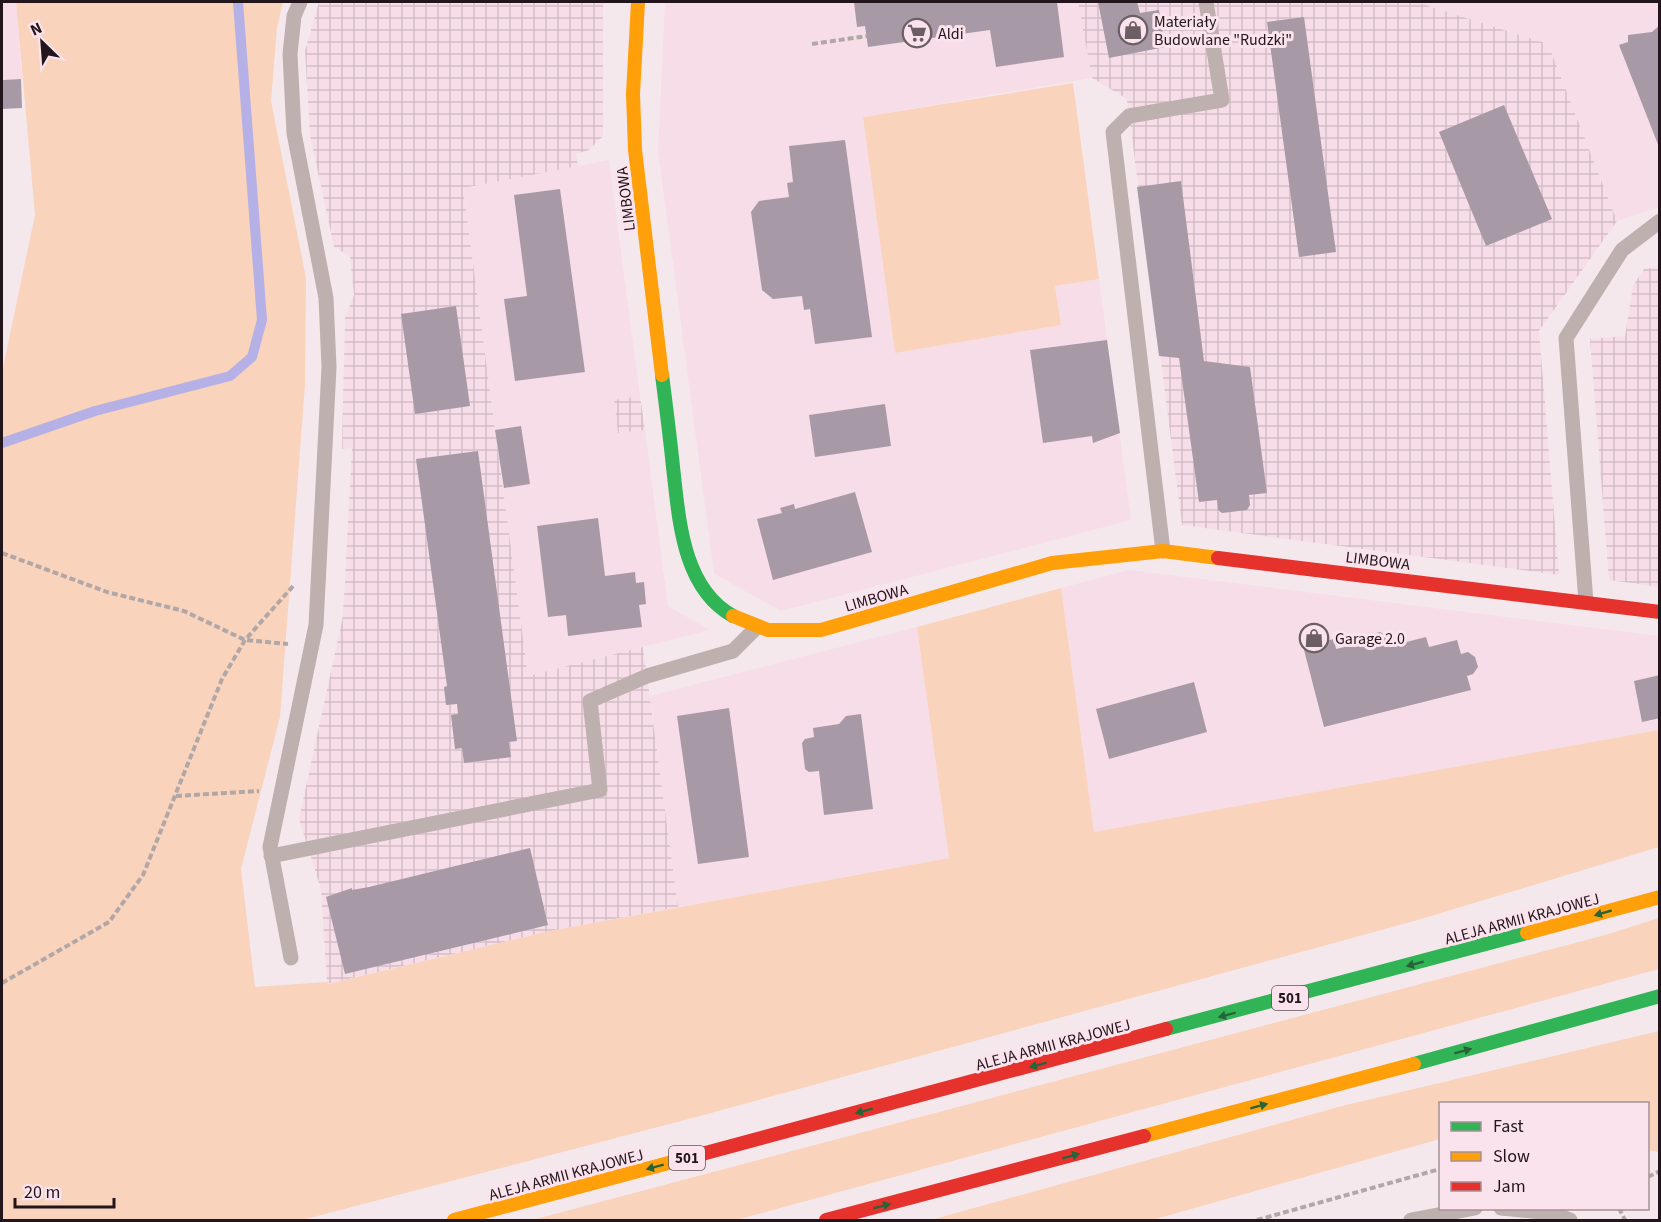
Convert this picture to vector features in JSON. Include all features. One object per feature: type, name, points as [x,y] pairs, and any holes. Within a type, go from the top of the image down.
[{"type":"main road","name":"LIMBOWA","points":[[638,2],[633,94],[635,150],[681,531],[687,560],[703,589],[721,608],[743,623],[756,628],[790,634],[821,630],[1053,563],[1163,551],[1659,612]]},
{"type":"main road","name":"ALEJA ARMII KRAJOWEJ","points":[[454,1221],[1659,897]]},
{"type":"main road","points":[[826,1221],[1418,1064],[1659,996]]},
{"type":"lane","points":[[291,958],[270,847],[316,625],[329,367],[326,298],[294,134],[290,54],[294,16],[300,2]]},
{"type":"lane","points":[[1163,551],[1113,132],[1129,116],[1222,100],[1206,2]]},
{"type":"lane","points":[[1586,602],[1566,338],[1622,250],[1659,221]]},
{"type":"lane","points":[[272,856],[600,790],[590,701],[647,676],[733,651],[756,628]]},
{"type":"lane","points":[[1411,1221],[1470,1210]]},
{"type":"lane","points":[[1514,1210],[1552,1213],[1570,1221]]},
{"type":"path","points":[[812,44],[867,36]]},
{"type":"path","points":[[2,553],[107,592],[184,611],[245,640],[312,645]]},
{"type":"path","points":[[2,983],[109,922],[143,875],[222,679],[245,640],[319,557]]},
{"type":"path","points":[[176,796],[282,790]]},
{"type":"path","points":[[1257,1221],[1439,1169]]},
{"type":"shaded area","points":[[2,2],[16,2],[22,79],[2,79]]},
{"type":"shaded area","points":[[16,2],[283,2],[277,28],[271,101],[306,278],[305,384],[280,717],[241,869],[255,987],[327,982],[328,984],[550,931],[949,858],[917,627],[1061,588],[1094,832],[1659,730],[1659,847],[1418,920],[700,1116],[302,1220],[2,1220],[2,372],[35,215]]},
{"type":"shaded area","points":[[319,2],[603,2],[603,136],[589,150],[576,154],[578,166],[463,188],[528,676],[643,647],[678,907],[550,931],[327,984],[321,889],[299,819],[343,616],[352,448],[342,449],[345,317],[354,295],[350,256],[334,247],[310,135],[305,51]]},
{"type":"shaded area","points":[[665,2],[1078,2],[1092,78],[863,117],[895,353],[1061,325],[1055,286],[1099,279],[1131,520],[781,611],[714,574],[658,151]]},
{"type":"shaded area","points":[[1078,2],[1416,2],[1548,44],[1617,221],[1539,331],[1559,575],[1182,525],[1127,99],[1092,78]]},
{"type":"shaded area","points":[[1416,2],[1659,2],[1659,207],[1617,221],[1548,44]]},
{"type":"shaded area","points":[[1073,83],[1099,279],[1055,286],[1061,325],[895,353],[863,117]]},
{"type":"shaded area","points":[[609,160],[640,396],[614,400],[618,433],[645,430],[668,606],[710,630],[528,676],[463,187]]},
{"type":"shaded area","points":[[1660,267],[1659,587],[1609,580],[1590,339],[1625,336],[1633,286],[1644,269]]},
{"type":"shaded area","points":[[640,396],[645,430],[618,433],[614,400]]},
{"type":"shaded area","points":[[1129,570],[1659,636],[1659,730],[1094,832],[1061,588]]},
{"type":"shaded area","points":[[917,627],[949,858],[678,907],[650,696]]},
{"type":"shaded area","points":[[1659,918],[1659,969],[736,1220],[532,1220],[1605,935]]},
{"type":"shaded area","points":[[1659,1031],[1659,1152],[1649,1150],[1649,1102],[1439,1102],[1439,1139],[1152,1220],[931,1220],[1342,1106]]},
{"type":"building","name":"Aldi","points":[[854,2],[1057,2],[1064,57],[996,67],[990,30],[868,47],[865,26],[857,27]]},
{"type":"building","name":"Materiały Budowlane \"Rudzki\"","points":[[1098,2],[1137,2],[1140,13],[1159,10],[1165,47],[1109,58]]},
{"type":"building","points":[[1304,17],[1336,252],[1299,257],[1267,22]]},
{"type":"building","points":[[1660,25],[1659,147],[1619,45],[1628,42],[1628,35],[1652,32]]},
{"type":"building","points":[[21,79],[22,108],[2,109],[2,80]]},
{"type":"building","points":[[1504,105],[1552,219],[1486,246],[1439,132]]},
{"type":"building","points":[[845,140],[872,337],[815,344],[810,309],[804,310],[802,296],[773,299],[762,290],[751,212],[759,201],[789,197],[787,183],[793,182],[789,146]]},
{"type":"building","points":[[1181,181],[1204,361],[1250,367],[1267,493],[1249,495],[1250,505],[1247,510],[1222,513],[1218,510],[1217,500],[1199,502],[1179,358],[1159,356],[1137,187]]},
{"type":"building","points":[[560,189],[585,372],[515,381],[504,299],[527,296],[514,195]]},
{"type":"building","points":[[456,306],[470,406],[415,414],[401,314]]},
{"type":"building","points":[[1107,340],[1120,433],[1093,443],[1092,436],[1043,443],[1030,350]]},
{"type":"building","points":[[885,404],[891,446],[815,457],[809,415]]},
{"type":"building","points":[[521,426],[530,484],[504,488],[495,430]]},
{"type":"building","points":[[478,451],[517,741],[509,742],[511,757],[464,763],[462,748],[455,749],[451,715],[458,714],[457,704],[446,705],[444,687],[447,686],[416,459]]},
{"type":"building","points":[[855,492],[872,552],[773,580],[757,519],[782,513],[780,508],[794,504],[795,509]]},
{"type":"building","points":[[598,518],[605,576],[635,572],[636,583],[644,582],[646,604],[639,605],[642,627],[568,636],[566,615],[548,617],[537,526]]},
{"type":"building","points":[[1380,632],[1388,637],[1391,646],[1426,637],[1429,647],[1457,640],[1461,654],[1468,652],[1475,657],[1478,667],[1473,674],[1467,676],[1471,690],[1324,727],[1303,646],[1334,639],[1336,649],[1365,642],[1370,635]]},
{"type":"building","points":[[1660,675],[1660,718],[1642,722],[1634,681]]},
{"type":"building","points":[[1194,682],[1207,732],[1109,759],[1096,709]]},
{"type":"building","points":[[729,708],[749,857],[698,864],[677,716]]},
{"type":"building","points":[[861,714],[873,809],[824,815],[819,771],[809,772],[805,769],[802,743],[805,739],[814,737],[813,728],[839,724],[846,716]]},
{"type":"building","points":[[530,848],[548,925],[345,974],[326,897],[352,888],[352,890],[369,887]]},
{"type":"waterway","points":[[2,443],[95,411],[230,376],[252,357],[262,320],[238,2]]},
{"type":"traffic: fast","points":[[662,375],[678,508],[686,550],[703,588],[716,604],[733,616]]},
{"type":"traffic: fast","points":[[1166,1029],[1527,933]]},
{"type":"traffic: fast","points":[[1414,1064],[1660,996]]},
{"type":"traffic: slow","points":[[638,2],[633,94],[635,150],[662,375]]},
{"type":"traffic: slow","points":[[733,616],[768,630],[821,630],[1052,563],[1163,551],[1218,558]]},
{"type":"traffic: slow","points":[[1527,933],[1660,897]]},
{"type":"traffic: slow","points":[[1144,1136],[1414,1064]]},
{"type":"traffic: slow","points":[[454,1220],[676,1161]]},
{"type":"traffic: jam","points":[[1218,558],[1660,612]]},
{"type":"traffic: jam","points":[[676,1161],[1166,1029]]},
{"type":"traffic: jam","points":[[826,1220],[1144,1136]]},
{"type":"place","name":"Materiały Budowlane \"Rudzki\"","points":[[1133,30]]},
{"type":"place","name":"Aldi","points":[[917,33]]},
{"type":"place","name":"Garage 2.0","points":[[1314,638]]}]
